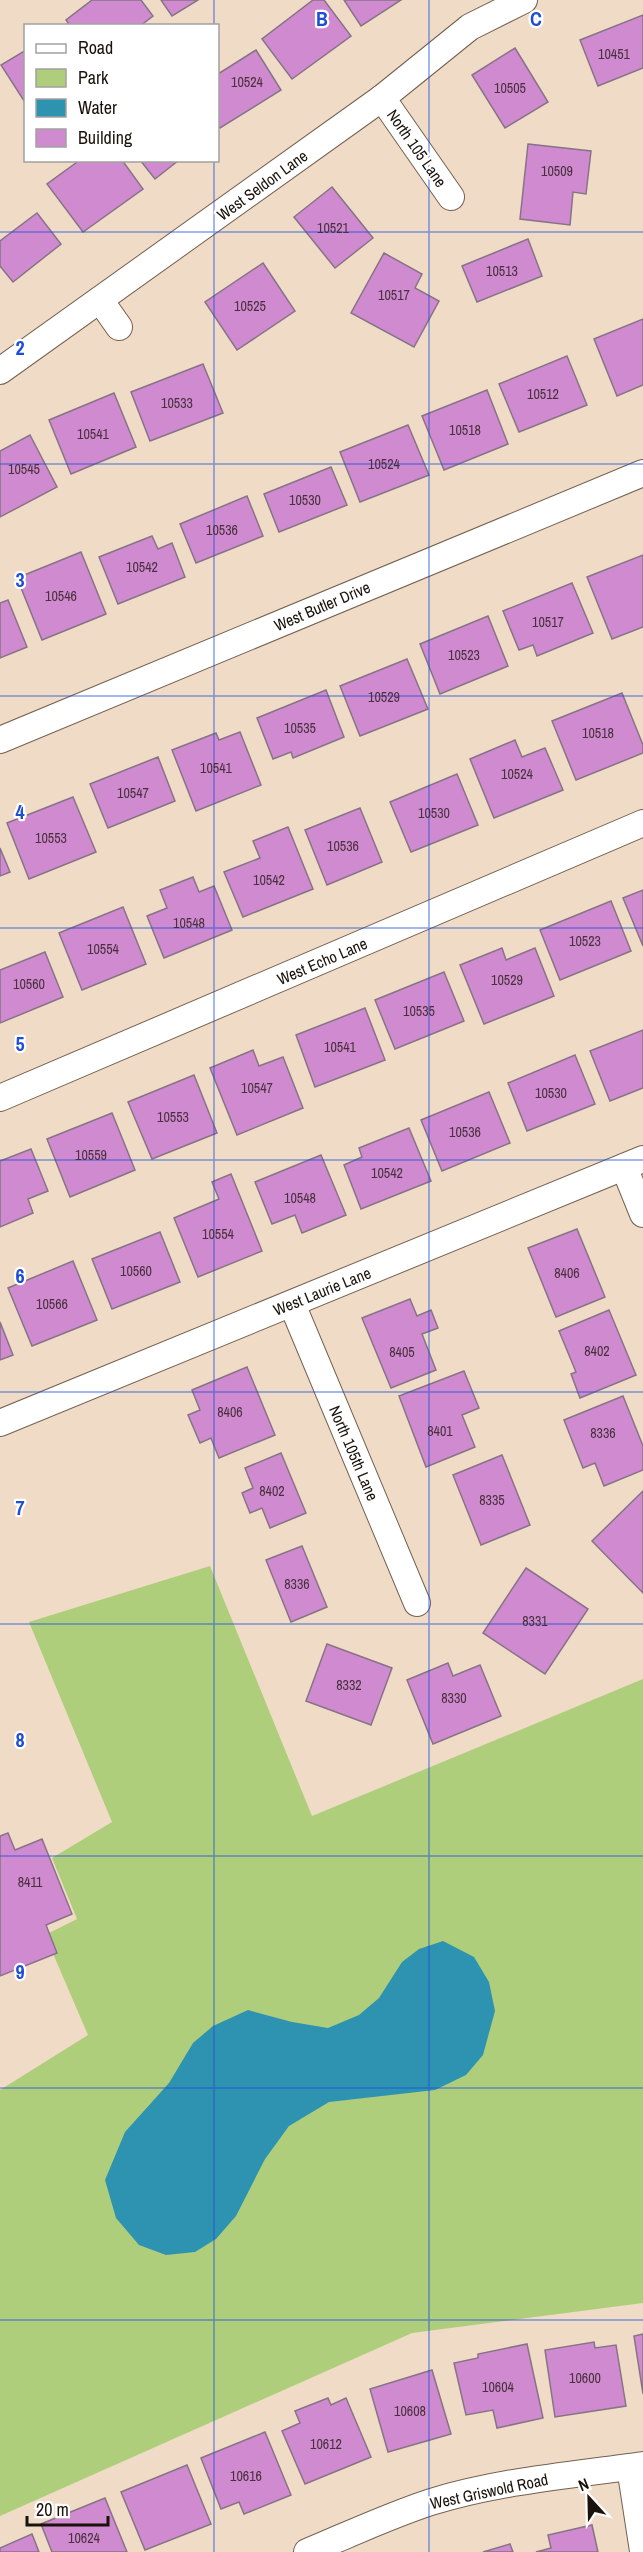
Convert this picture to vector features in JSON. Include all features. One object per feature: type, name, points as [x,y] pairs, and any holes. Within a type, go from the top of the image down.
[{"type":"street","name":"West Seldon Lane","points":[[0,371],[382,98],[470,27],[524,0]]},
{"type":"street","name":"North 105 Lane","points":[[382,98],[451,197]]},
{"type":"street","points":[[100,300],[119,327]]},
{"type":"street","name":"West Butler Drive","points":[[0,740],[643,473]]},
{"type":"street","name":"West Echo Lane","points":[[0,1098],[643,824]]},
{"type":"street","points":[[634,1163],[643,1214]]},
{"type":"street","name":"West Laurie Lane","points":[[0,1423],[634,1163]]},
{"type":"street","name":"North 105th Lane","points":[[292,1304],[417,1603]]},
{"type":"street","points":[[637,2466],[643,2551]]},
{"type":"street","name":"West Griswold Road","points":[[307,2552],[396,2514],[468,2492],[520,2482],[637,2466]]},
{"type":"green space","points":[[210,1566],[312,1816],[643,1679],[643,2303],[412,2333],[0,2516],[0,2090],[88,2035],[45,1935],[77,1919],[52,1858],[112,1822],[29,1622]]},
{"type":"water","points":[[443,1941],[474,1957],[489,1982],[495,2011],[483,2055],[466,2075],[435,2090],[329,2102],[289,2126],[265,2159],[236,2216],[216,2239],[195,2252],[166,2255],[139,2245],[116,2218],[105,2180],[125,2132],[169,2083],[193,2043],[213,2026],[248,2010],[292,2022],[328,2028],[359,2015],[379,1998],[402,1962],[419,1949]]},
{"type":"building","points":[[92,0],[141,0],[153,16],[143,24],[69,24],[66,20]]},
{"type":"building","points":[[161,0],[198,0],[172,16]]},
{"type":"building","points":[[313,0],[324,0],[351,36],[292,79],[262,39]]},
{"type":"building","points":[[344,0],[401,0],[361,26]]},
{"type":"building","points":[[643,15],[643,68],[598,86],[580,40]]},
{"type":"building","points":[[515,48],[548,102],[505,128],[472,75]]},
{"type":"building","points":[[256,50],[281,90],[220,128],[219,73]]},
{"type":"building","points":[[24,51],[24,101],[1,65]]},
{"type":"building","points":[[528,144],[591,151],[586,194],[573,192],[570,225],[520,219]]},
{"type":"building","points":[[77,162],[123,162],[143,189],[83,232],[47,184]]},
{"type":"building","points":[[142,162],[176,162],[155,179]]},
{"type":"building","points":[[332,187],[373,238],[335,268],[294,217]]},
{"type":"building","points":[[37,213],[61,244],[13,282],[0,266],[0,241]]},
{"type":"building","points":[[528,239],[542,276],[477,302],[462,266]]},
{"type":"building","points":[[384,253],[422,274],[415,288],[439,301],[414,347],[351,313]]},
{"type":"building","points":[[263,263],[295,311],[237,350],[205,302]]},
{"type":"building","points":[[643,319],[643,385],[617,396],[594,339]]},
{"type":"building","points":[[567,356],[587,405],[519,432],[499,384]]},
{"type":"building","points":[[203,364],[223,413],[150,441],[131,392]]},
{"type":"building","points":[[487,390],[508,444],[444,470],[422,416]]},
{"type":"building","points":[[114,393],[136,447],[71,474],[49,420]]},
{"type":"building","points":[[408,425],[429,475],[360,502],[340,452]]},
{"type":"building","points":[[30,435],[57,487],[0,517],[0,451]]},
{"type":"building","points":[[331,467],[347,505],[279,532],[264,494]]},
{"type":"building","points":[[247,496],[263,536],[196,563],[180,524]]},
{"type":"building","points":[[152,536],[158,549],[172,543],[185,577],[118,604],[99,557]]},
{"type":"building","points":[[81,552],[106,614],[42,640],[17,578]]},
{"type":"building","points":[[643,555],[643,627],[612,639],[587,577]]},
{"type":"building","points":[[572,583],[593,633],[537,656],[533,645],[519,650],[503,611]]},
{"type":"building","points":[[8,600],[27,647],[0,658],[0,603]]},
{"type":"building","points":[[488,616],[508,666],[440,694],[420,644]]},
{"type":"building","points":[[407,659],[428,709],[360,736],[340,686]]},
{"type":"building","points":[[326,690],[344,737],[293,758],[291,752],[273,759],[257,718]]},
{"type":"building","points":[[622,693],[643,745],[643,753],[576,780],[552,721]]},
{"type":"building","points":[[240,732],[261,785],[196,811],[172,750],[216,733],[219,740]]},
{"type":"building","points":[[515,740],[522,757],[545,748],[563,790],[494,818],[470,759]]},
{"type":"building","points":[[158,757],[175,801],[108,828],[90,784]]},
{"type":"building","points":[[457,774],[478,825],[411,852],[390,802]]},
{"type":"building","points":[[73,797],[96,852],[29,879],[7,823]]},
{"type":"building","points":[[360,808],[382,862],[327,885],[305,830]]},
{"type":"building","points":[[288,827],[313,889],[243,917],[224,872],[260,858],[253,841]]},
{"type":"building","points":[[0,848],[10,872],[0,876]]},
{"type":"building","points":[[193,877],[199,892],[214,886],[232,930],[164,958],[147,916],[167,908],[160,890]]},
{"type":"building","points":[[643,890],[643,946],[623,898]]},
{"type":"building","points":[[611,901],[631,951],[560,980],[540,930]]},
{"type":"building","points":[[123,907],[146,964],[82,990],[59,933]]},
{"type":"building","points":[[502,948],[506,960],[535,948],[554,996],[484,1024],[460,965]]},
{"type":"building","points":[[45,952],[63,997],[0,1023],[0,970]]},
{"type":"building","points":[[444,972],[464,1021],[395,1049],[375,1000]]},
{"type":"building","points":[[365,1008],[385,1060],[315,1087],[296,1035]]},
{"type":"building","points":[[643,1030],[643,1088],[610,1101],[590,1051]]},
{"type":"building","points":[[253,1050],[259,1066],[283,1057],[303,1108],[237,1135],[210,1068]]},
{"type":"building","points":[[575,1055],[595,1104],[527,1131],[508,1083]]},
{"type":"building","points":[[194,1075],[217,1133],[152,1159],[128,1102]]},
{"type":"building","points":[[489,1092],[510,1143],[442,1171],[421,1120]]},
{"type":"building","points":[[112,1113],[135,1170],[70,1197],[47,1139]]},
{"type":"building","points":[[409,1128],[431,1181],[361,1209],[344,1165],[362,1157],[359,1148]]},
{"type":"building","points":[[31,1149],[48,1191],[28,1199],[33,1213],[0,1227],[0,1161]]},
{"type":"building","points":[[321,1155],[346,1215],[302,1233],[295,1215],[272,1224],[255,1182]]},
{"type":"building","points":[[231,1174],[262,1251],[198,1277],[174,1218],[219,1199],[212,1182]]},
{"type":"building","points":[[577,1229],[605,1297],[556,1317],[528,1248]]},
{"type":"building","points":[[160,1232],[180,1282],[112,1309],[92,1259]]},
{"type":"building","points":[[73,1261],[97,1320],[32,1346],[8,1288]]},
{"type":"building","points":[[410,1299],[417,1316],[431,1310],[438,1328],[422,1334],[436,1370],[391,1388],[362,1318]]},
{"type":"building","points":[[609,1310],[636,1375],[580,1398],[571,1374],[576,1372],[559,1331]]},
{"type":"building","points":[[0,1322],[13,1355],[0,1360]]},
{"type":"building","points":[[247,1367],[275,1435],[219,1458],[211,1438],[200,1443],[188,1415],[200,1410],[192,1390]]},
{"type":"building","points":[[464,1371],[479,1408],[462,1415],[475,1447],[426,1467],[399,1396]]},
{"type":"building","points":[[623,1396],[643,1446],[643,1470],[604,1486],[595,1463],[583,1468],[564,1420]]},
{"type":"building","points":[[281,1453],[306,1513],[270,1528],[262,1508],[250,1513],[242,1493],[253,1488],[245,1468]]},
{"type":"building","points":[[502,1455],[530,1525],[481,1545],[453,1475]]},
{"type":"building","points":[[643,1491],[643,1593],[592,1541]]},
{"type":"building","points":[[302,1546],[327,1607],[291,1622],[266,1560]]},
{"type":"building","points":[[526,1568],[588,1609],[545,1674],[483,1633]]},
{"type":"building","points":[[327,1644],[392,1668],[371,1725],[306,1701]]},
{"type":"building","points":[[448,1663],[453,1676],[480,1665],[501,1716],[433,1744],[407,1680]]},
{"type":"building","points":[[8,1833],[15,1850],[42,1839],[72,1914],[46,1925],[57,1953],[0,1976],[0,1836]]},
{"type":"building","points":[[643,2334],[643,2394],[634,2336]]},
{"type":"building","points":[[594,2342],[595,2348],[616,2345],[626,2406],[555,2417],[545,2350]]},
{"type":"building","points":[[527,2344],[543,2418],[497,2428],[493,2410],[466,2415],[454,2363],[478,2358],[478,2354]]},
{"type":"building","points":[[432,2370],[451,2434],[388,2452],[370,2389]]},
{"type":"building","points":[[328,2398],[331,2405],[346,2398],[371,2457],[305,2484],[282,2431],[300,2423],[295,2411]]},
{"type":"building","points":[[265,2432],[291,2495],[244,2514],[239,2502],[221,2509],[201,2458]]},
{"type":"building","points":[[187,2465],[211,2524],[145,2550],[121,2492]]},
{"type":"building","points":[[105,2498],[127,2552],[52,2552],[41,2524]]},
{"type":"building","points":[[592,2525],[598,2552],[536,2552],[551,2548],[548,2535]]},
{"type":"building","points":[[32,2534],[39,2552],[0,2552],[0,2548]]},
{"type":"building","points":[[510,2544],[513,2552],[483,2552]]}]
